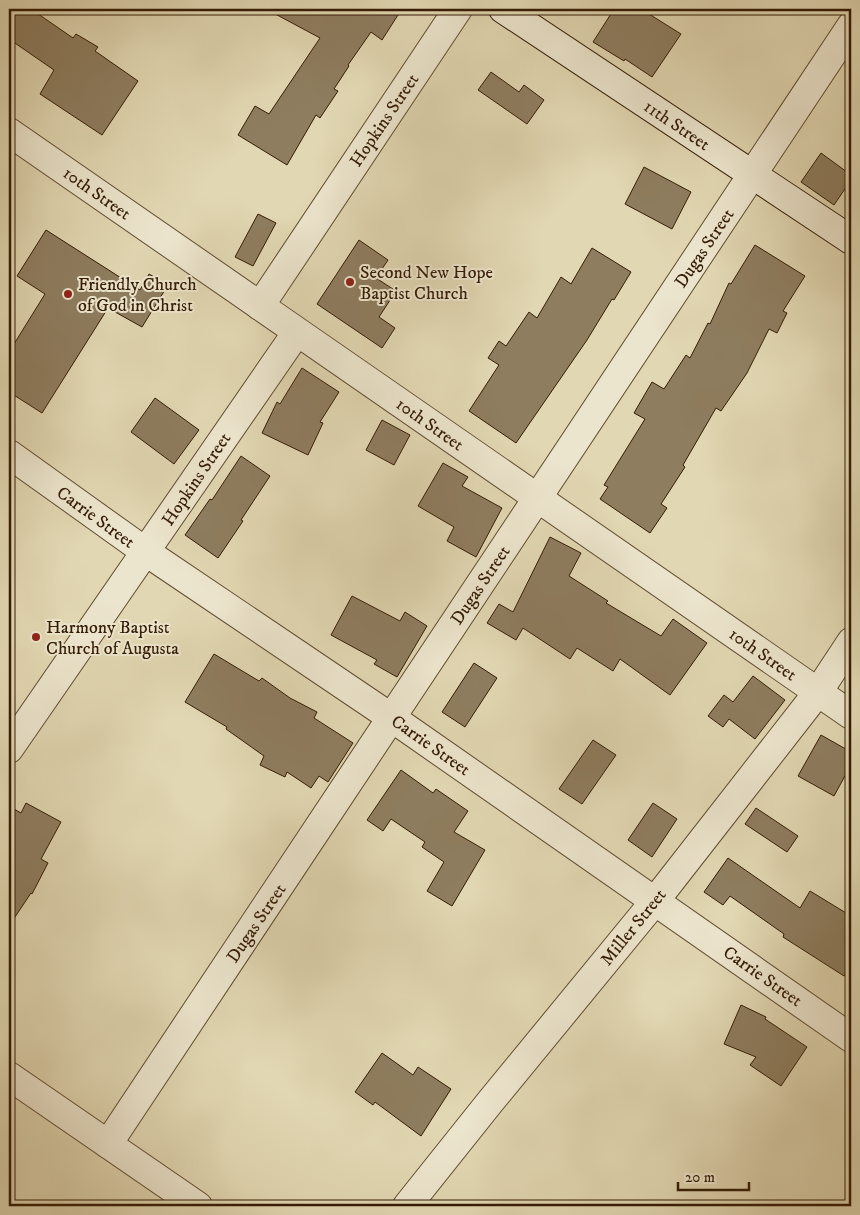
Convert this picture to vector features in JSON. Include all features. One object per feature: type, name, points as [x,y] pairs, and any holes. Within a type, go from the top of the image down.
[{"type":"street","name":"Hopkins Street","points":[[260,306],[458,9]]},
{"type":"street","name":"11th Street","points":[[502,9],[851,240]]},
{"type":"street","name":"Dugas Street","points":[[108,1144],[851,26]]},
{"type":"street","name":"10th Street","points":[[9,132],[851,715]]},
{"type":"street","name":"Hopkins Street","points":[[9,749],[296,332]]},
{"type":"street","name":"Carrie Street","points":[[9,454],[146,552],[392,718],[851,1038]]},
{"type":"street","name":"Miller Street","points":[[407,1206],[655,901],[818,692],[851,642]]},
{"type":"street","points":[[9,1076],[198,1206]]},
{"type":"building","points":[[18,9],[31,9],[73,38],[76,34],[98,47],[95,51],[138,81],[102,135],[40,94],[54,70],[9,39],[9,23]]},
{"type":"building","points":[[266,9],[389,9],[398,15],[382,40],[371,32],[334,89],[338,91],[320,118],[316,115],[287,165],[238,135],[255,106],[269,114],[320,38]]},
{"type":"building","points":[[614,9],[641,9],[681,34],[652,77],[625,59],[624,61],[593,42]]},
{"type":"building","points":[[491,72],[519,92],[524,85],[544,100],[527,124],[478,90]]},
{"type":"building","points":[[821,153],[851,175],[851,180],[834,205],[801,182]]},
{"type":"building","points":[[644,167],[691,192],[672,229],[625,204]]},
{"type":"building","points":[[258,214],[276,223],[253,266],[235,257]]},
{"type":"building","points":[[46,230],[140,290],[149,274],[168,285],[142,327],[108,308],[42,413],[9,392],[9,352],[45,294],[17,276]]},
{"type":"building","name":"Second New Hope Baptist Church","points":[[359,240],[388,260],[376,278],[396,291],[379,317],[395,328],[382,348],[317,304]]},
{"type":"building","points":[[755,245],[805,276],[783,311],[787,313],[777,333],[769,329],[747,373],[721,411],[716,408],[683,465],[685,467],[661,504],[667,508],[650,533],[600,499],[608,487],[604,485],[645,419],[634,413],[652,382],[664,389],[686,355],[690,358],[708,323],[710,324],[729,283],[731,284]]},
{"type":"building","points":[[592,248],[631,272],[614,300],[612,299],[587,340],[516,443],[469,411],[499,365],[488,358],[499,341],[506,346],[529,312],[537,318],[561,277],[571,284]]},
{"type":"building","points":[[302,368],[339,392],[320,422],[323,423],[308,455],[262,433],[277,402],[280,404]]},
{"type":"building","points":[[155,398],[199,430],[174,464],[131,432]]},
{"type":"building","points":[[382,420],[410,435],[394,465],[366,450]]},
{"type":"building","points":[[241,456],[270,476],[218,558],[185,535],[210,499],[212,500]]},
{"type":"building","points":[[443,463],[468,477],[462,486],[502,508],[476,557],[447,541],[454,527],[418,506]]},
{"type":"building","points":[[550,537],[581,553],[569,576],[608,601],[606,603],[661,636],[673,619],[707,643],[670,695],[620,659],[613,671],[577,648],[570,659],[523,628],[516,640],[487,623],[499,604],[513,612]]},
{"type":"building","points":[[352,596],[400,621],[405,612],[427,626],[397,677],[374,664],[377,660],[331,635]]},
{"type":"building","points":[[214,654],[259,681],[262,678],[290,698],[317,712],[314,718],[353,743],[328,782],[319,776],[311,788],[287,772],[285,777],[260,765],[264,756],[226,729],[227,727],[185,702]]},
{"type":"building","points":[[474,663],[497,678],[465,727],[442,712]]},
{"type":"building","points":[[753,676],[785,700],[755,739],[729,719],[723,727],[708,716],[724,695],[733,702]]},
{"type":"building","points":[[821,735],[851,752],[851,765],[834,796],[798,776]]},
{"type":"building","points":[[593,740],[616,755],[582,804],[559,789]]},
{"type":"building","points":[[401,770],[433,793],[436,789],[468,811],[454,832],[485,850],[452,906],[427,891],[444,862],[422,847],[425,842],[391,819],[383,831],[367,820]]},
{"type":"building","points":[[26,803],[61,822],[41,859],[48,863],[32,894],[9,926],[9,806],[21,813]]},
{"type":"building","points":[[653,803],[677,819],[652,857],[628,840]]},
{"type":"building","points":[[756,808],[798,836],[787,852],[745,824]]},
{"type":"building","points":[[728,858],[800,908],[810,891],[851,916],[851,966],[844,976],[783,937],[784,934],[730,896],[723,905],[704,892]]},
{"type":"building","points":[[741,1005],[766,1017],[765,1019],[807,1047],[781,1086],[750,1065],[756,1057],[724,1044]]},
{"type":"building","points":[[382,1053],[413,1075],[418,1067],[451,1089],[421,1136],[375,1102],[373,1105],[355,1092]]},
{"type":"place","name":"Second New Hope Baptist Church","points":[[350,282]]},
{"type":"place","name":"Friendly Church of God in Christ","points":[[68,294]]},
{"type":"place","name":"Harmony Baptist Church of Augusta","points":[[36,637]]}]
